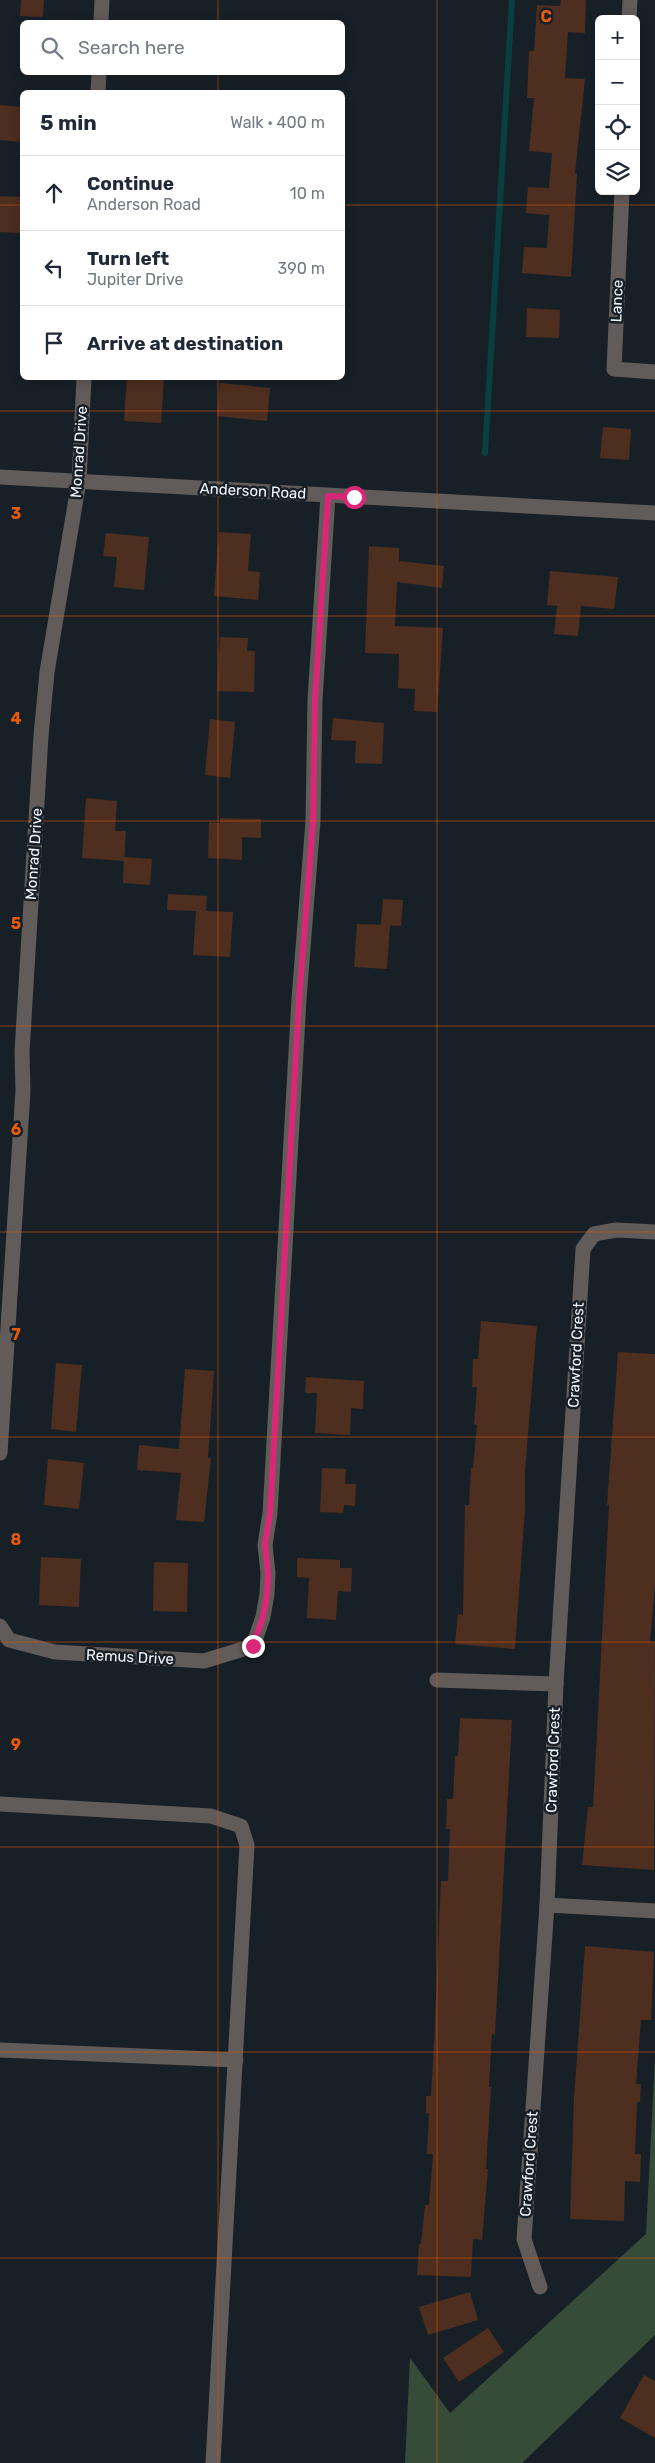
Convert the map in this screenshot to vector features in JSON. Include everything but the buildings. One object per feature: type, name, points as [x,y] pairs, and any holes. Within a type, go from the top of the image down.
[{"type":"street","points":[[101,20],[102,0]]},
{"type":"street","points":[[629,15],[630,0]]},
{"type":"street","points":[[98,90],[99,75]]},
{"type":"street","name":"Lance","points":[[622,195],[614,369],[655,372]]},
{"type":"street","name":"Monrad Drive","points":[[0,1453],[23,1091],[22,1052],[41,736],[47,672],[79,481],[84,380]]},
{"type":"street","name":"Anderson Road","points":[[0,477],[655,514]]},
{"type":"street","name":"Remus Drive","points":[[4,1632],[55,1652],[204,1661],[253,1646],[263,1617],[267,1594],[268,1573],[265,1544],[270,1514],[299,1000],[313,821],[315,700],[328,496]]},
{"type":"street","name":"Crawford Crest","points":[[540,2286],[524,2239],[547,1905],[556,1684],[583,1249],[594,1234],[616,1230],[655,1232]]},
{"type":"street","points":[[437,1680],[556,1684]]},
{"type":"street","points":[[0,1804],[211,1816],[241,1826],[246,1845],[236,2060],[212,2463]]},
{"type":"street","points":[[547,1905],[655,1911]]},
{"type":"street","points":[[0,2050],[236,2060]]},
{"type":"green space","points":[[655,2057],[655,2335],[522,2463],[405,2463],[410,2358],[450,2413],[646,2234]]},
{"type":"waterway","points":[[485,453],[512,0]]},
{"type":"route","points":[[253,1646],[263,1617],[267,1594],[268,1573],[265,1544],[270,1514],[299,1000],[313,821],[315,700],[328,496],[354,497]]}]
